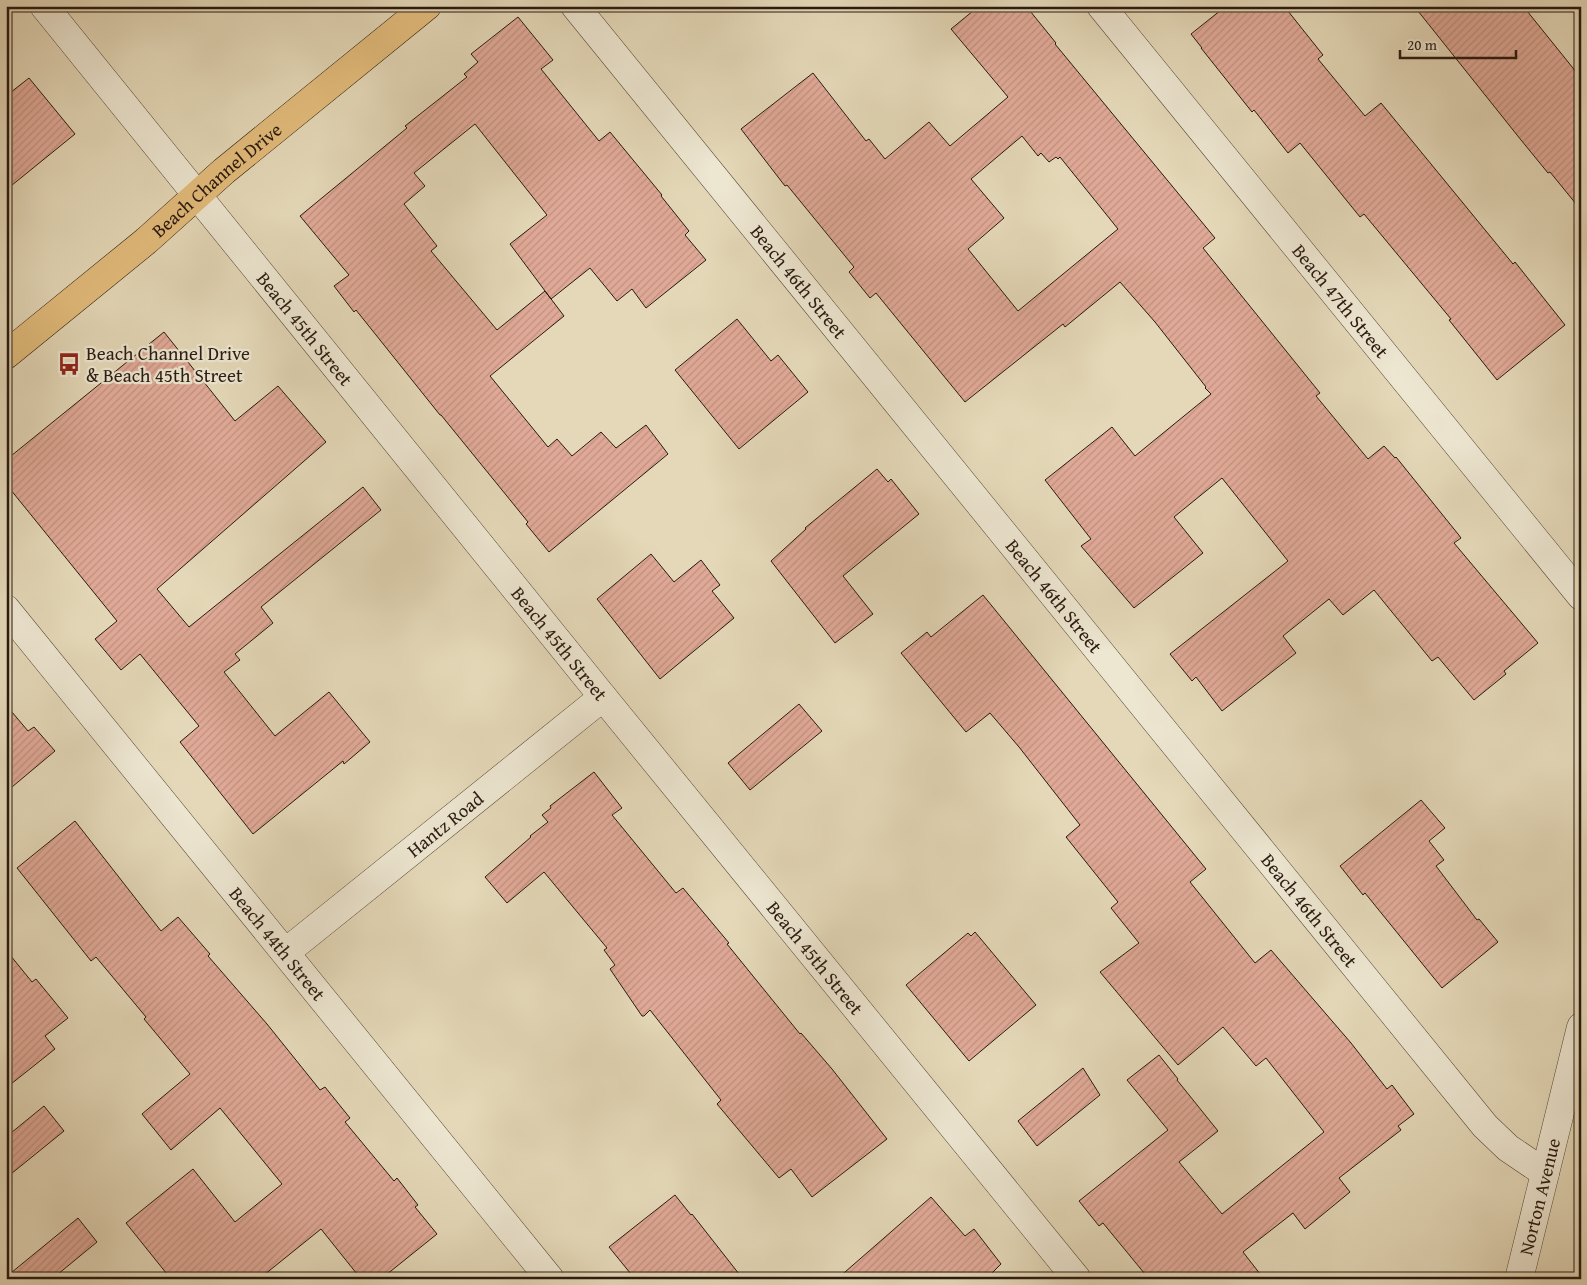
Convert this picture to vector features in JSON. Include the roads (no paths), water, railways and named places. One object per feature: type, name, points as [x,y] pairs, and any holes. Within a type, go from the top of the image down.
[{"type":"main road","name":"Beach Channel Drive","points":[[6,355],[146,241],[224,171],[427,6]]},
{"type":"street","name":"Beach 45th Street","points":[[44,6],[1077,1279]]},
{"type":"street","name":"Beach 46th Street","points":[[575,6],[1485,1126],[1508,1148],[1546,1173]]},
{"type":"street","name":"Beach 47th Street","points":[[1101,6],[1581,596]]},
{"type":"street","name":"Beach 44th Street","points":[[6,609],[550,1279]]},
{"type":"street","name":"Hantz Road","points":[[286,952],[603,697]]},
{"type":"street","name":"Norton Avenue","points":[[1519,1279],[1581,1027]]},
{"type":"place","name":"Beach Channel Drive & Beach 45th Street","points":[[69,364]]}]
